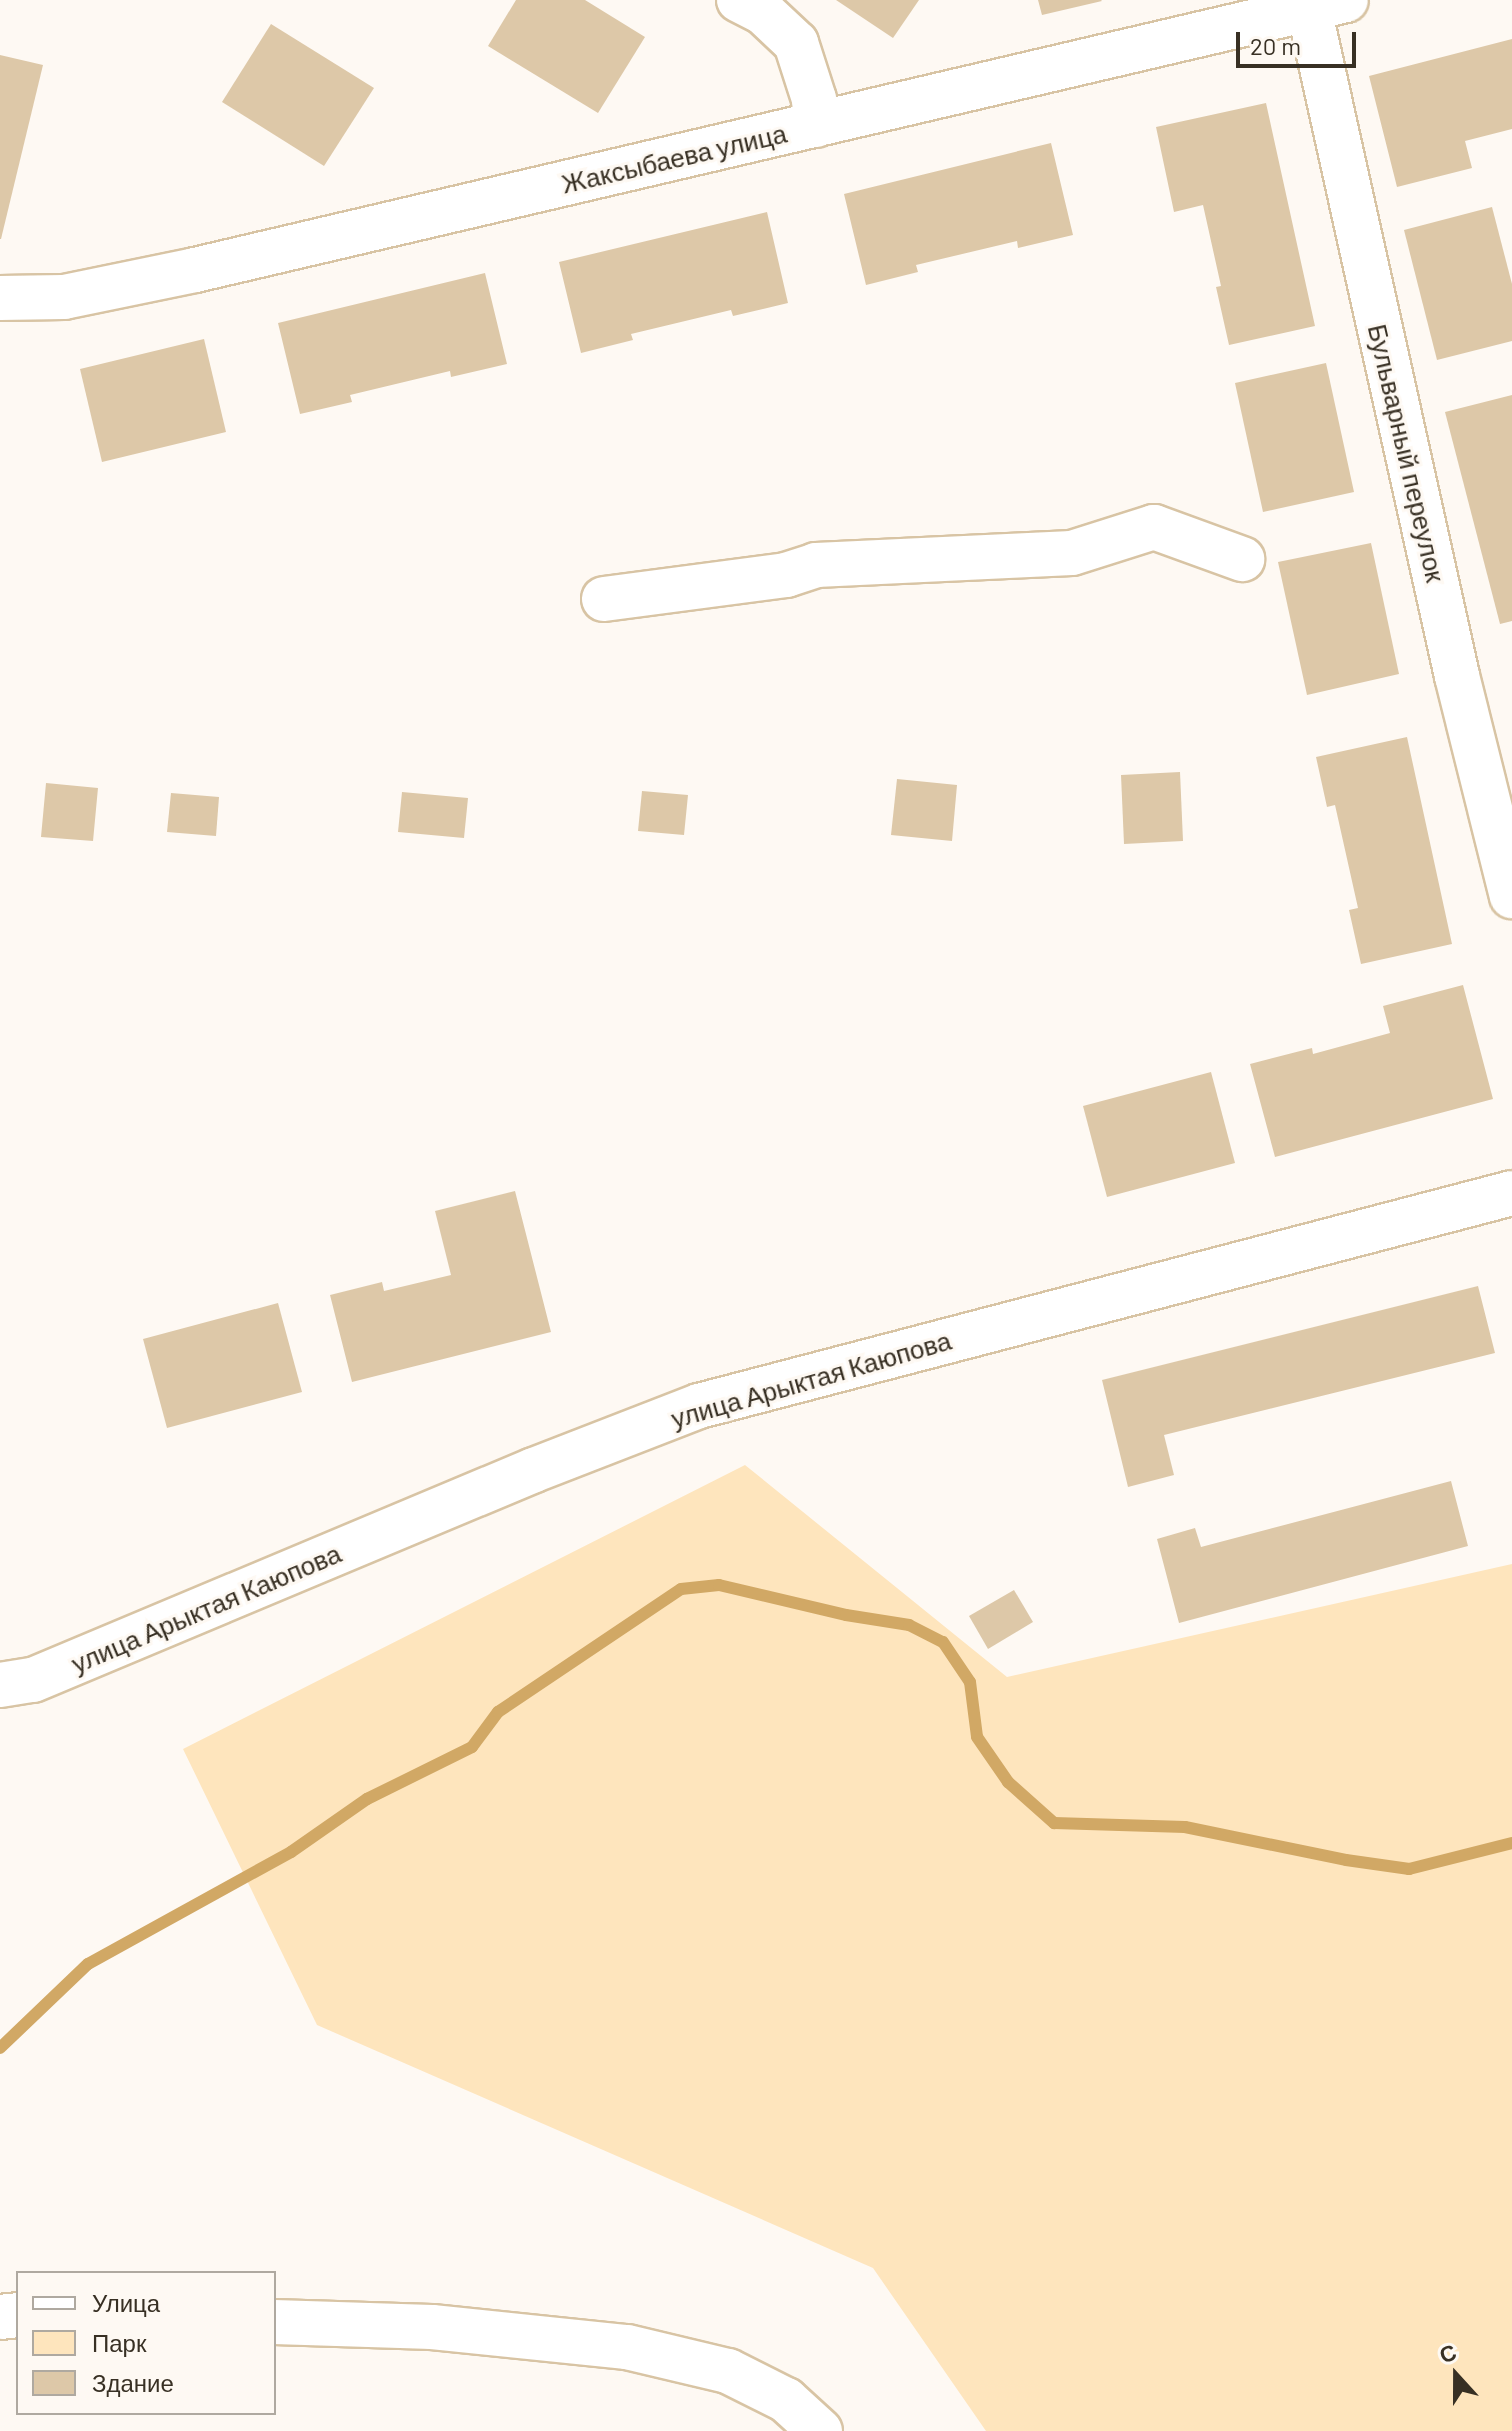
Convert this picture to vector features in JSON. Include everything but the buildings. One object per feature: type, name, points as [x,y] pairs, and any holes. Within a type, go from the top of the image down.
[{"type":"street","points":[[739,0],[764,13],[796,43],[814,99],[816,125]]},
{"type":"street","name":"Жаксыбаева улица","points":[[0,298],[64,297],[195,270],[1327,4]]},
{"type":"street","name":"Бульварный переулок","points":[[1327,4],[1457,676],[1512,896]]},
{"type":"street","points":[[604,599],[786,575],[816,565],[1072,553],[1154,527],[1242,559]]},
{"type":"street","name":"улица Арыктая Каюпова","points":[[0,1685],[33,1680],[534,1470],[699,1406],[1512,1193]]},
{"type":"street","points":[[276,2322],[432,2327],[627,2347],[728,2371],[786,2400],[820,2431]]},
{"type":"green space","points":[[745,1465],[1007,1677],[1512,1564],[1512,2431],[986,2431],[873,2268],[317,2025],[183,1749]]},
{"type":"waterway","points":[[0,2048],[88,1964],[291,1852],[367,1799],[472,1747],[498,1712],[681,1589],[719,1585],[846,1615],[909,1625],[943,1642],[970,1682],[977,1737],[1008,1782],[1054,1823],[1185,1827],[1346,1860],[1409,1869],[1512,1843]]}]
